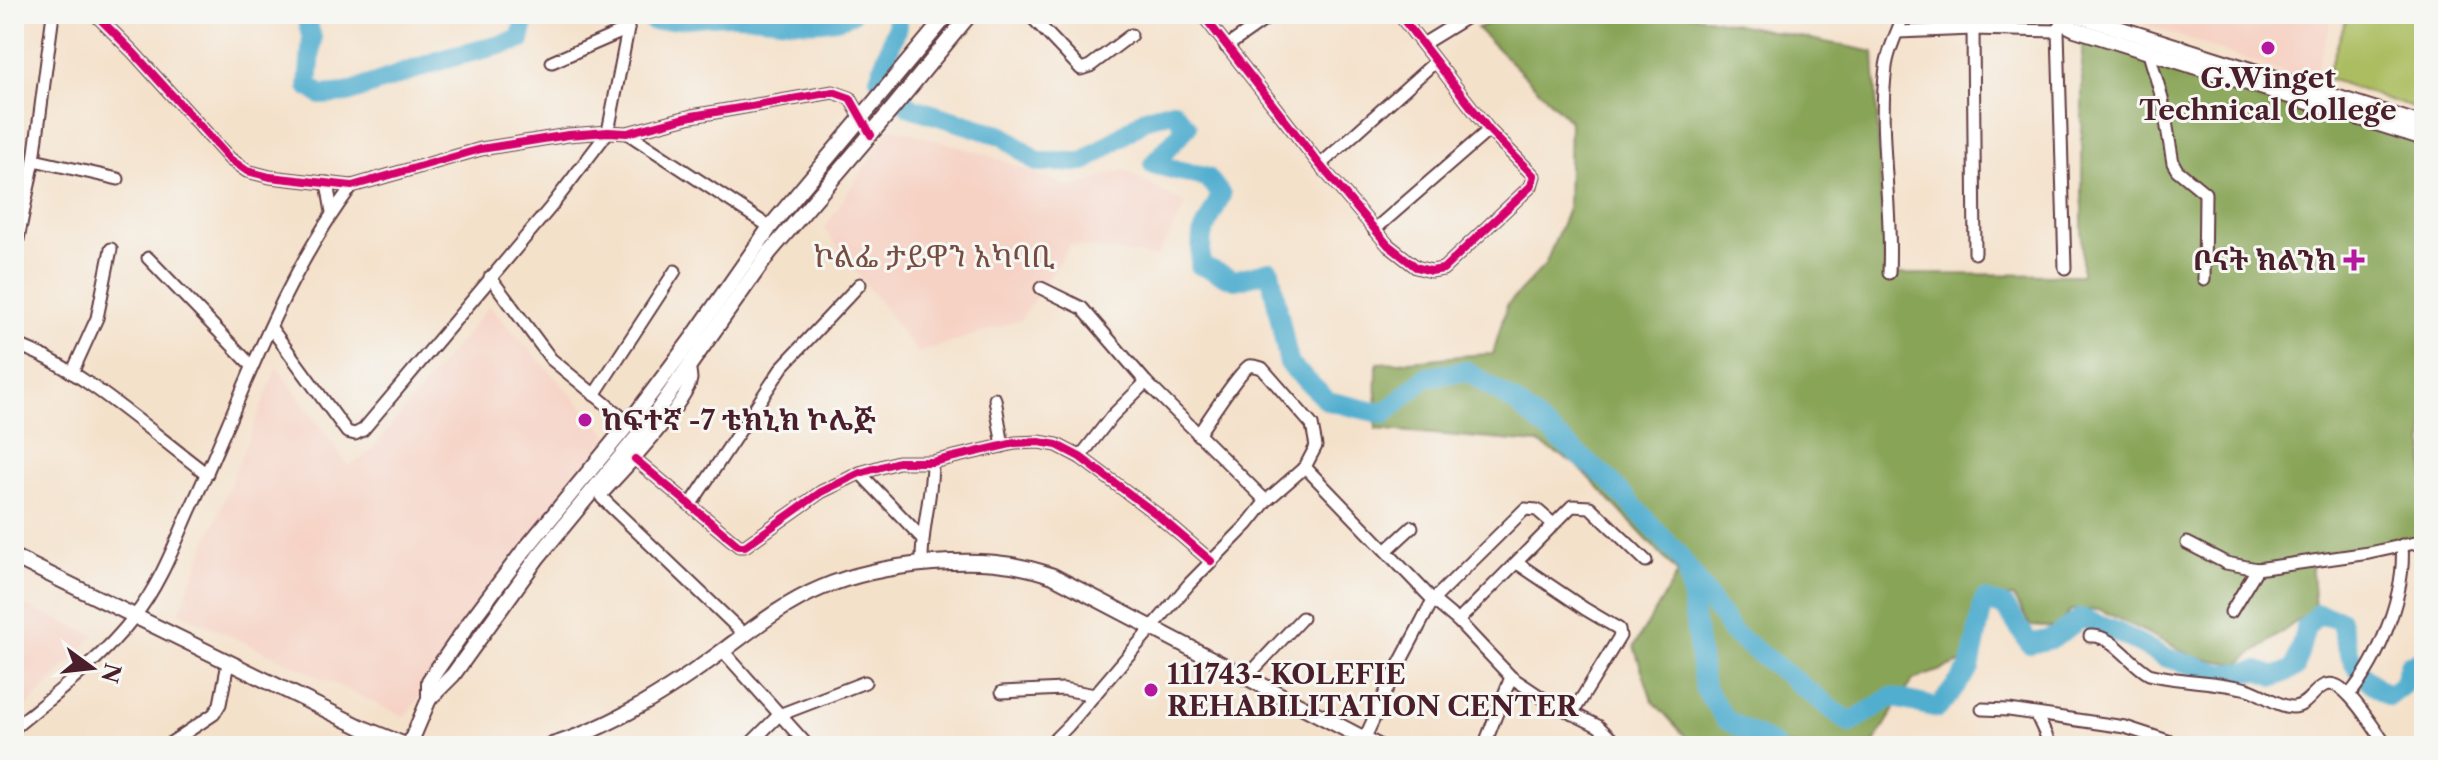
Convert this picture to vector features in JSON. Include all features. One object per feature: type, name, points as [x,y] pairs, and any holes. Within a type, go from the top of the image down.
[{"type":"main road","points":[[621,454],[629,423],[770,227],[948,14]]},
{"type":"main road","points":[[14,557],[382,737],[408,746],[429,699],[453,675],[538,557],[689,367],[769,253],[970,14]]},
{"type":"main road","points":[[2063,20],[2075,29],[2424,138]]},
{"type":"main road","points":[[2063,20],[2424,125]]},
{"type":"main road","points":[[549,746],[626,714],[723,651],[761,621],[823,587],[922,564],[976,561],[1034,569],[1084,590],[1245,679],[1371,743]]},
{"type":"street","points":[[14,259],[34,160],[53,14]]},
{"type":"street","points":[[95,14],[239,166],[270,177],[352,186],[481,149],[568,135],[627,133],[692,116],[833,92],[850,98],[871,135]]},
{"type":"street","points":[[271,328],[345,429],[355,434],[363,430],[550,208],[608,132],[628,29],[623,14]]},
{"type":"street","points":[[1029,14],[1081,69],[1090,66],[1131,35]]},
{"type":"street","points":[[1202,14],[1374,230],[1410,264],[1431,271],[1443,269],[1533,183],[1533,173],[1489,130],[1399,14]]},
{"type":"street","points":[[1226,47],[1273,14]]},
{"type":"street","points":[[1423,44],[1472,14]]},
{"type":"street","points":[[1889,273],[1891,233],[1884,88],[1886,64],[1904,14]]},
{"type":"street","points":[[1898,32],[1973,29],[2063,20],[2065,268]]},
{"type":"street","points":[[552,62],[628,29]]},
{"type":"street","points":[[1973,29],[1975,253]]},
{"type":"street","points":[[2148,50],[2162,98],[2173,163],[2205,193],[2204,280]]},
{"type":"street","points":[[1320,165],[1435,62]]},
{"type":"street","points":[[1374,230],[1489,130]]},
{"type":"street","points":[[627,133],[770,227]]},
{"type":"street","points":[[34,160],[118,179]]},
{"type":"street","points":[[327,183],[332,212]]},
{"type":"street","points":[[14,728],[89,664],[134,617],[170,554],[271,328],[332,212],[352,186]]},
{"type":"street","points":[[72,373],[97,318],[111,249]]},
{"type":"street","points":[[148,258],[252,366]]},
{"type":"street","points":[[594,395],[675,271]]},
{"type":"street","points":[[490,277],[551,359],[629,423]]},
{"type":"street","points":[[691,504],[783,366],[860,284]]},
{"type":"street","points":[[1041,288],[1082,308],[1146,382],[1266,501]]},
{"type":"street","points":[[14,344],[72,373],[207,474]]},
{"type":"street","points":[[1048,746],[1266,501],[1305,467],[1316,446],[1312,425],[1258,366],[1249,366],[1198,435]]},
{"type":"street","points":[[1080,457],[1112,416],[1146,382]]},
{"type":"street","points":[[995,399],[1003,446]]},
{"type":"street","points":[[744,634],[603,500],[603,493],[621,454],[691,504],[731,543],[742,546],[821,492],[860,473],[898,462],[932,462],[1003,446],[1045,442],[1080,457],[1123,488],[1211,561]]},
{"type":"street","points":[[922,564],[921,537],[930,501],[932,462]]},
{"type":"street","points":[[1305,467],[1511,677],[1547,701],[1605,731],[1619,746]]},
{"type":"street","points":[[860,473],[921,537]]},
{"type":"street","points":[[1458,621],[1572,506],[1590,507],[1646,561]]},
{"type":"street","points":[[1371,743],[1395,672],[1433,600],[1525,509],[1537,510],[1552,523]]},
{"type":"street","points":[[1387,550],[1412,527]]},
{"type":"street","points":[[2187,543],[2226,563],[2257,569],[2369,553],[2424,541]]},
{"type":"street","points":[[2349,695],[2371,666],[2398,597],[2402,545]]},
{"type":"street","points":[[1517,563],[1620,631],[1620,636],[1572,714]]},
{"type":"street","points":[[2231,612],[2257,569]]},
{"type":"street","points":[[1245,679],[1302,618]]},
{"type":"street","points":[[2090,636],[2106,637],[2140,669],[2163,678],[2247,689],[2294,707],[2300,706],[2329,684],[2338,686],[2349,695],[2387,746]]},
{"type":"street","points":[[723,651],[808,746]]},
{"type":"street","points":[[166,746],[214,714],[220,704],[228,663]]},
{"type":"street","points":[[1484,746],[1511,677]]},
{"type":"street","points":[[748,746],[779,715],[865,682]]},
{"type":"street","points":[[1002,692],[1063,689],[1095,695]]},
{"type":"street","points":[[1982,709],[2125,727],[2183,746]]},
{"type":"street","points":[[2037,716],[2051,746]]},
{"type":"shaded area","name":"G.Winget Technical College","points":[[2115,14],[2334,14],[2312,82]]},
{"type":"shaded area","points":[[890,127],[988,155],[1070,188],[1124,170],[1186,205],[1157,257],[1070,245],[1021,320],[918,353],[824,229]]},
{"type":"shaded area","points":[[489,306],[608,434],[405,717],[179,612],[277,367],[349,466],[369,453]]},
{"type":"shaded area","points":[[14,601],[95,635],[14,721]]},
{"type":"green space","points":[[1512,14],[1688,14],[1874,52],[1885,274],[2082,275],[2082,35],[2424,136],[2424,538],[2353,550],[2311,561],[2315,608],[2238,664],[2195,657],[2101,610],[2071,610],[2057,628],[2031,626],[2013,597],[1978,600],[1963,662],[1913,680],[1872,746],[1694,746],[1652,700],[1634,646],[1678,573],[1576,464],[1538,443],[1376,429],[1377,363],[1493,354],[1507,305],[1545,265],[1568,209],[1570,121],[1477,28]]},
{"type":"green space","points":[[2348,14],[2424,14],[2424,112],[2326,78]]},
{"type":"waterway","points":[[305,14],[312,38],[308,86],[321,95],[347,93],[444,59],[520,40],[526,14]]},
{"type":"waterway","points":[[648,14],[653,21],[734,15],[823,21],[851,14]]},
{"type":"waterway","points":[[895,14],[898,24],[879,78],[910,107],[1003,136],[1037,162],[1084,162],[1147,118],[1173,111],[1187,127],[1153,164],[1208,178],[1221,195],[1202,235],[1200,265],[1235,280],[1270,271],[1289,364],[1328,401],[1384,414],[1426,377],[1467,371],[1517,404],[1608,479],[1677,553],[1733,633],[1850,723],[1891,697],[1938,708],[1970,668],[1984,600],[2005,607],[2030,644],[2054,638],[2081,618],[2115,631],[2164,657],[2223,674],[2258,671],[2275,677],[2295,668],[2306,627],[2318,614],[2340,620],[2347,645],[2360,672],[2389,696],[2403,685],[2409,665],[2424,661]]},
{"type":"waterway","points":[[1688,572],[1704,687],[1725,719],[1775,746]]},
{"type":"cycle path","points":[[95,14],[230,159],[247,171],[270,177],[352,186],[481,149],[568,135],[627,133],[692,116],[833,92],[850,98],[871,135]]},
{"type":"cycle path","points":[[1202,14],[1320,165],[1388,245],[1416,267],[1431,271],[1443,269],[1531,186],[1534,176],[1489,130],[1399,14]]},
{"type":"cycle path","points":[[635,459],[739,546],[745,546],[821,492],[860,473],[898,462],[932,462],[1015,443],[1057,445],[1080,457],[1155,513],[1211,561]]},
{"type":"place","name":"G.Winget Technical College","points":[[2268,48]]},
{"type":"place","name":"ቦናት ክልንክ","points":[[2354,260]]},
{"type":"place","name":"ከፍተኛ -7 ቴክኒክ ኮሌጅ","points":[[585,420]]},
{"type":"place","name":"111743- KOLEFIE REHABILITATION CENTER","points":[[1151,690]]},
{"type":"district","name":"ኮልፌ ታይዋን አካባቢ","points":[[934,257]]}]
